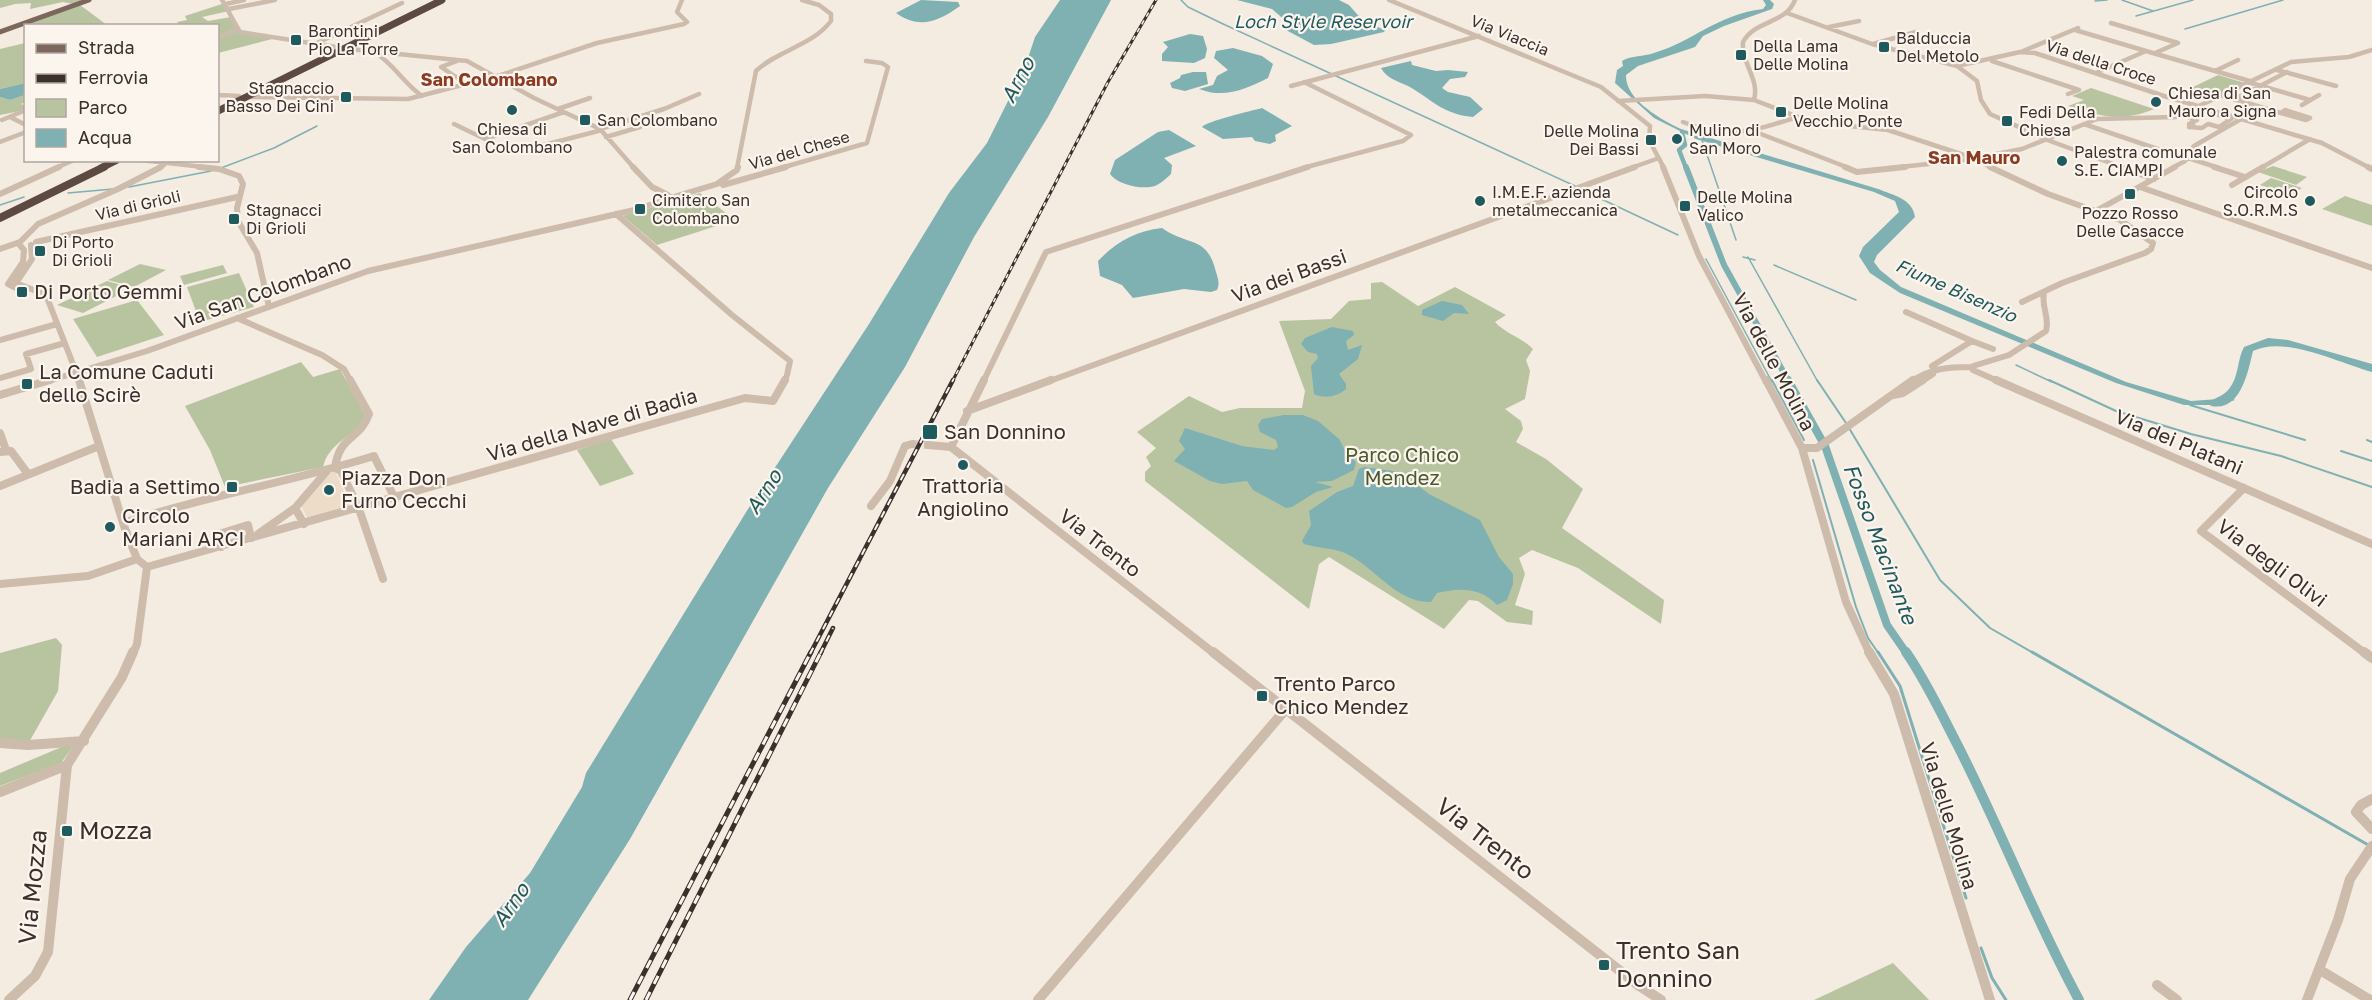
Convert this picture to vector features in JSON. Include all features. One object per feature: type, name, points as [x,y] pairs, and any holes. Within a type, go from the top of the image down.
[{"type":"highway","points":[[219,109],[437,0]]},
{"type":"highway","points":[[219,109],[442,0]]},
{"type":"highway","points":[[0,216],[106,162]]},
{"type":"highway","points":[[0,216],[113,162]]},
{"type":"main road","points":[[0,32],[89,0]]},
{"type":"street","points":[[225,4],[244,0]]},
{"type":"street","points":[[225,4],[275,0]]},
{"type":"street","points":[[250,97],[402,99],[422,96],[465,82],[495,77],[605,41],[684,24],[687,22],[677,12],[682,0]]},
{"type":"street","points":[[802,0],[827,4]]},
{"type":"street","name":"Via Viaccia","points":[[1389,0],[1601,87],[1620,101]]},
{"type":"street","points":[[1754,100],[1754,81],[1742,45],[1744,38],[1753,29],[1787,13],[1795,0]]},
{"type":"street","points":[[726,181],[739,166],[756,71],[768,61],[823,31],[831,21],[829,11],[812,2]]},
{"type":"street","points":[[316,44],[402,3]]},
{"type":"street","points":[[225,4],[236,30]]},
{"type":"street","points":[[1787,13],[1872,44],[1957,66],[1976,80],[1981,102],[1989,113],[2047,139],[2154,179]]},
{"type":"street","points":[[1828,28],[1859,21]]},
{"type":"street","points":[[2111,23],[2178,43],[2155,53]]},
{"type":"street","points":[[2020,52],[2076,29],[2310,100]]},
{"type":"street","points":[[219,37],[236,30],[258,37],[336,47]]},
{"type":"street","points":[[1872,44],[1916,32]]},
{"type":"street","points":[[1291,86],[1479,36]]},
{"type":"street","points":[[349,49],[461,59],[601,129],[607,140],[652,187],[667,196]]},
{"type":"street","points":[[1753,131],[1812,151],[1858,172],[1971,158],[2024,149],[2101,118],[2174,118],[2291,62],[2349,57],[2372,50]]},
{"type":"street","points":[[2098,72],[2146,51]]},
{"type":"street","name":"Via della Croce","points":[[1957,66],[2020,52],[2035,53],[2201,107],[2310,139],[2330,146],[2372,169]]},
{"type":"street","points":[[381,53],[380,56],[396,68],[412,89],[422,96]]},
{"type":"street","points":[[461,59],[441,67],[465,82]]},
{"type":"street","points":[[1991,60],[2079,90],[2068,94]]},
{"type":"street","points":[[2215,71],[2238,60]]},
{"type":"street","name":"Via del Chese","points":[[667,196],[676,196],[726,181],[742,180],[856,148],[869,141],[888,67],[882,63],[866,61]]},
{"type":"street","points":[[2277,70],[2336,86]]},
{"type":"street","points":[[2235,99],[2287,72]]},
{"type":"street","points":[[928,445],[951,447],[1046,252],[1286,173],[1403,141],[1411,135],[1304,82]]},
{"type":"street","points":[[544,145],[664,109],[699,94]]},
{"type":"street","points":[[219,95],[239,96]]},
{"type":"street","points":[[2302,105],[2319,95]]},
{"type":"street","points":[[1620,101],[1705,96],[1754,100],[1819,124],[1884,129],[1971,158],[2048,194],[2120,220],[2153,243],[2152,248],[2022,302]]},
{"type":"street","points":[[2223,96],[2280,113],[2306,120],[2310,118],[2285,111],[2280,113]]},
{"type":"street","points":[[454,124],[485,139],[590,98]]},
{"type":"street","name":"Via delle Molina","points":[[1620,101],[1650,126],[1648,138],[1659,158],[1699,256],[1802,448],[1846,602],[1863,642],[1894,694],[1990,1000]]},
{"type":"street","points":[[5,118],[23,111]]},
{"type":"street","points":[[2203,111],[2228,117],[2231,119],[2219,127],[2208,124],[2202,128],[2189,128],[2193,125],[2189,124],[2197,120],[2190,118],[2203,111]]},
{"type":"street","points":[[1683,122],[1726,136],[1753,131],[1797,117]]},
{"type":"street","points":[[5,118],[24,124]]},
{"type":"street","points":[[2096,211],[2187,159],[2195,145],[2241,118]]},
{"type":"street","points":[[2084,124],[2245,177]]},
{"type":"street","points":[[607,140],[640,127]]},
{"type":"street","points":[[0,142],[24,133]]},
{"type":"street","points":[[2232,184],[2310,139]]},
{"type":"street","name":"Via dei Bassi","points":[[968,411],[1659,158]]},
{"type":"street","points":[[0,194],[70,162]]},
{"type":"street","points":[[151,162],[213,168],[234,173],[243,182],[237,197],[240,227],[256,252],[262,287],[269,307]]},
{"type":"street","points":[[16,284],[16,280],[32,260],[33,240],[30,230],[38,224],[166,165]]},
{"type":"street","points":[[652,187],[653,197],[660,201]]},
{"type":"street","points":[[2140,187],[2372,268]]},
{"type":"street","name":"Via San Colombano","points":[[640,207],[653,197],[667,196]]},
{"type":"street","name":"Via San Colombano","points":[[0,395],[77,373],[368,271],[616,214],[660,201],[667,196]]},
{"type":"street","name":"Via di Grioli","points":[[0,249],[237,197]]},
{"type":"street","name":"Via della Nave di Badia","points":[[395,499],[745,398],[773,400],[787,376],[790,361],[732,315],[616,214]]},
{"type":"street","points":[[8,284],[23,262],[24,251],[20,244],[33,240]]},
{"type":"street","points":[[8,284],[45,297]]},
{"type":"street","points":[[0,285],[16,284],[43,292],[77,373],[123,523],[137,559],[147,567]]},
{"type":"street","points":[[1802,448],[1813,449],[1821,445],[1886,397],[1903,393],[1938,370],[1973,368],[2016,351],[2037,337],[2049,325],[2050,319],[2041,299],[2044,293]]},
{"type":"street","points":[[1906,312],[1993,350]]},
{"type":"street","points":[[237,318],[322,355],[344,369],[369,414],[363,425],[337,451],[336,468]]},
{"type":"street","points":[[0,340],[57,324]]},
{"type":"street","points":[[1938,370],[1932,366],[1972,341]]},
{"type":"street","points":[[0,378],[32,369],[26,354],[65,343]]},
{"type":"street","name":"Via dei Platani","points":[[1973,368],[2372,544]]},
{"type":"street","points":[[0,433],[3,451],[14,453],[28,474]]},
{"type":"street","points":[[871,506],[890,481],[905,446],[912,444]]},
{"type":"street","points":[[0,486],[99,446]]},
{"type":"street","name":"Via Trento","points":[[951,447],[1638,985],[1661,1000]]},
{"type":"street","points":[[123,523],[177,505],[336,468],[374,456],[395,499],[147,567]]},
{"type":"street","points":[[253,537],[295,508],[322,475],[336,468]]},
{"type":"street","points":[[336,468],[340,470],[359,509],[383,579]]},
{"type":"street","name":"Via degli Olivi","points":[[2244,488],[2201,531],[2372,658]]},
{"type":"street","points":[[295,508],[304,524]]},
{"type":"street","points":[[221,547],[219,534],[248,525],[253,537]]},
{"type":"street","points":[[0,584],[88,576],[137,559]]},
{"type":"street","points":[[0,792],[67,765],[84,741],[122,677],[136,644],[147,567]]},
{"type":"street","points":[[1038,1000],[1285,710]]},
{"type":"street","points":[[0,743],[28,745],[84,741]]},
{"type":"street","name":"Via Mozza","points":[[9,1000],[35,976],[48,952],[67,765]]},
{"type":"street","points":[[2372,799],[2356,810],[2357,815],[2372,829]]},
{"type":"street","points":[[2307,1000],[2338,920],[2347,886],[2369,850]]},
{"type":"street","points":[[2320,970],[2370,1000]]},
{"type":"street","points":[[2157,985],[2177,1000]]},
{"type":"green space","points":[[0,0],[82,0],[73,4],[63,2],[30,9],[31,3],[0,8]]},
{"type":"green space","points":[[225,3],[229,11],[202,17],[208,21],[231,17],[236,30],[272,39],[219,53],[219,24],[178,24],[177,22],[187,20],[185,16]]},
{"type":"green space","points":[[80,5],[106,24],[29,24]]},
{"type":"green space","points":[[24,43],[24,83],[0,89],[0,49]]},
{"type":"green space","points":[[2218,75],[2245,83],[2216,96],[2191,88]]},
{"type":"green space","points":[[2091,88],[2154,109],[2121,117],[2090,113],[2068,106],[2084,100],[2072,96]]},
{"type":"green space","points":[[24,95],[24,102],[21,104],[24,106],[24,110],[0,115],[0,97],[10,100]]},
{"type":"green space","points":[[2273,166],[2307,177],[2296,185],[2258,172]]},
{"type":"green space","points":[[2271,178],[2302,188],[2291,195],[2260,185]]},
{"type":"green space","points":[[700,193],[735,220],[657,245],[623,216]]},
{"type":"green space","points":[[2345,196],[2372,205],[2372,226],[2322,209]]},
{"type":"green space","points":[[140,264],[166,270],[134,287],[108,280]]},
{"type":"green space","points":[[223,265],[227,273],[184,285],[180,276]]},
{"type":"green space","points":[[239,273],[254,307],[200,322],[187,287]]},
{"type":"green space","points":[[107,281],[132,288],[83,313],[57,305]]},
{"type":"green space","name":"Parco Chico Mendez","points":[[1382,282],[1418,306],[1455,287],[1506,315],[1495,322],[1533,349],[1526,360],[1530,371],[1525,399],[1505,409],[1521,421],[1523,429],[1516,442],[1546,459],[1583,489],[1562,528],[1664,600],[1661,624],[1578,568],[1532,550],[1519,558],[1525,574],[1515,605],[1533,611],[1532,625],[1507,622],[1478,601],[1469,600],[1444,629],[1329,557],[1319,564],[1309,609],[1145,481],[1145,472],[1151,466],[1146,457],[1156,448],[1137,432],[1189,396],[1222,412],[1240,408],[1302,408],[1305,391],[1279,321],[1331,319],[1349,301],[1371,299],[1371,283]]},
{"type":"green space","points":[[137,300],[164,335],[97,357],[73,319]]},
{"type":"green space","points":[[301,362],[313,377],[340,369],[365,415],[361,423],[336,445],[326,458],[323,467],[225,487],[210,450],[185,406]]},
{"type":"green space","points":[[611,439],[634,474],[600,486],[577,450]]},
{"type":"green space","points":[[56,638],[62,645],[58,691],[28,744],[0,742],[0,653]]},
{"type":"green space","points":[[74,745],[61,763],[0,786],[0,773],[64,746]]},
{"type":"green space","points":[[1893,963],[1929,1000],[1814,1000]]},
{"type":"shaded area","name":"Piazza Don Furno Cecchi","points":[[335,471],[351,508],[308,519],[301,506],[327,474]]},
{"type":"water","points":[[921,0],[958,2],[960,6],[945,16],[929,22],[913,21],[896,13]]},
{"type":"water","name":"Arno","points":[[1060,0],[1111,0],[1048,117],[974,237],[905,367],[828,488],[630,839],[528,1000],[429,1000],[466,947],[530,873],[582,787],[586,773],[748,509],[869,324],[949,193],[987,143],[1025,67],[1035,37]]},
{"type":"water","name":"Loch Style Reservoir","points":[[1237,0],[1339,0],[1349,5],[1363,21],[1385,30],[1331,44],[1314,45],[1286,30],[1287,22],[1272,9]]},
{"type":"water","points":[[1763,0],[1770,0],[1774,4],[1772,9],[1724,26],[1703,36],[1695,47],[1638,66],[1626,75],[1627,84],[1638,101],[1681,129],[1878,189],[1906,202],[1915,217],[1877,255],[1874,262],[1901,287],[2126,382],[2191,401],[2219,399],[2226,395],[2235,400],[2219,405],[2184,405],[2116,383],[1900,293],[1870,273],[1859,256],[1863,247],[1899,212],[1895,201],[1874,192],[1696,139],[1654,118],[1615,83],[1617,70],[1623,66],[1622,61],[1668,48],[1718,22],[1746,12],[1763,9],[1766,5]]},
{"type":"water","points":[[1190,34],[1203,36],[1207,49],[1205,58],[1194,63],[1162,61],[1162,54],[1168,47],[1163,42]]},
{"type":"water","points":[[1233,48],[1262,56],[1273,64],[1268,78],[1243,89],[1226,93],[1199,89],[1213,85],[1217,76],[1228,70],[1214,58],[1216,51]]},
{"type":"water","points":[[1411,61],[1412,65],[1436,71],[1468,72],[1465,77],[1450,79],[1442,88],[1448,92],[1470,97],[1483,109],[1473,117],[1453,113],[1390,77],[1381,68]]},
{"type":"water","points":[[1206,72],[1208,84],[1185,91],[1172,88],[1170,83],[1180,78],[1181,75]]},
{"type":"water","points":[[24,83],[24,95],[10,100],[0,97],[0,89]]},
{"type":"water","points":[[1262,108],[1292,126],[1275,135],[1276,141],[1270,144],[1255,141],[1252,137],[1223,139],[1202,127],[1220,119]]},
{"type":"water","points":[[1169,130],[1196,146],[1164,158],[1172,165],[1171,174],[1161,182],[1155,186],[1137,187],[1124,184],[1110,174],[1115,160],[1158,132]]},
{"type":"water","points":[[1162,228],[1196,243],[1208,252],[1218,279],[1217,290],[1211,292],[1184,289],[1133,298],[1122,285],[1100,276],[1098,261],[1112,248],[1127,238]]},
{"type":"water","points":[[1442,301],[1462,305],[1469,314],[1454,313],[1443,321],[1422,315],[1422,310]]},
{"type":"water","points":[[1332,327],[1353,331],[1354,335],[1346,341],[1348,350],[1362,345],[1358,359],[1339,374],[1346,384],[1346,389],[1326,397],[1314,394],[1311,366],[1318,358],[1317,354],[1308,352],[1301,344],[1305,338]]},
{"type":"water","points":[[1284,415],[1303,415],[1318,421],[1339,439],[1347,454],[1356,462],[1354,470],[1332,481],[1315,482],[1333,487],[1316,492],[1292,507],[1286,508],[1253,490],[1247,481],[1222,484],[1210,481],[1174,461],[1185,449],[1179,441],[1185,428],[1242,446],[1274,450],[1278,447],[1276,440],[1260,432],[1258,425],[1262,419]]},
{"type":"water","points":[[1364,467],[1400,472],[1429,494],[1480,520],[1499,557],[1513,574],[1513,584],[1507,600],[1497,605],[1476,592],[1453,590],[1437,593],[1431,602],[1418,601],[1396,590],[1366,566],[1345,553],[1304,544],[1302,541],[1311,525],[1309,511],[1337,492],[1353,486],[1359,469]]},
{"type":"waterway","points":[[1181,0],[1188,7],[1221,23],[1575,186]]},
{"type":"waterway","points":[[2095,1],[2107,0]]},
{"type":"waterway","points":[[2122,0],[2153,11]]},
{"type":"waterway","points":[[2136,16],[2193,0]]},
{"type":"waterway","points":[[2185,29],[2283,0]]},
{"type":"waterway","points":[[221,168],[274,148],[317,126]]},
{"type":"waterway","name":"Fosso Macinante","points":[[1682,132],[1685,145],[1679,150],[1686,168]]},
{"type":"waterway","points":[[1702,140],[1736,240]]},
{"type":"waterway","name":"Fosso Macinante","points":[[1686,167],[1724,265],[1789,382]]},
{"type":"waterway","points":[[129,187],[211,171]]},
{"type":"waterway","points":[[68,193],[113,189]]},
{"type":"waterway","points":[[1580,189],[1678,235]]},
{"type":"waterway","points":[[0,205],[24,197]]},
{"type":"waterway","points":[[1743,257],[1749,258]]},
{"type":"waterway","points":[[1749,258],[1755,260]]},
{"type":"waterway","points":[[1749,258],[1818,382]]},
{"type":"waterway","points":[[1706,259],[1772,382]]},
{"type":"waterway","points":[[1774,265],[1856,300]]},
{"type":"waterway","name":"Fiume Bisenzio","points":[[2215,403],[2236,389],[2248,349],[2263,343],[2272,341],[2288,343],[2372,368]]},
{"type":"waterway","points":[[2016,365],[2052,382]]},
{"type":"waterway","points":[[1772,380],[1804,440]]},
{"type":"waterway","name":"Fosso Macinante","points":[[1788,380],[1825,446],[1887,625],[1907,654]]},
{"type":"waterway","points":[[1817,380],[1846,423]]},
{"type":"waterway","points":[[2049,380],[2116,411],[2191,434],[2281,456],[2372,487]]},
{"type":"waterway","points":[[2190,405],[2305,440]]},
{"type":"waterway","points":[[1849,428],[1940,580],[1990,628],[2035,654]]},
{"type":"waterway","points":[[2367,440],[2372,442]]},
{"type":"waterway","points":[[2341,451],[2372,461]]},
{"type":"waterway","points":[[1813,460],[1856,607],[1868,638],[1879,654]]},
{"type":"waterway","points":[[1878,652],[1900,686],[1966,898]]},
{"type":"waterway","name":"Fosso Macinante","points":[[1906,652],[1927,686],[1957,744],[2079,1000]]},
{"type":"waterway","points":[[2032,652],[2370,846]]},
{"type":"waterway","points":[[1981,948],[1992,978],[2006,1000]]},
{"type":"tunnel","points":[[912,444],[928,445]]},
{"type":"railway","points":[[952,382],[1108,82],[1156,0]]},
{"type":"railway","points":[[810,654],[953,380]]},
{"type":"railway","points":[[821,652],[833,628]]},
{"type":"railway","points":[[630,1000],[811,652]]},
{"type":"railway","points":[[646,1000],[821,652]]},
{"type":"place","name":"Barontini Pio La Torre","points":[[296,40]]},
{"type":"place","name":"Balduccia Del Metolo","points":[[1884,47]]},
{"type":"place","name":"Della Lama Delle Molina","points":[[1741,55]]},
{"type":"place","name":"Stagnaccio Basso Dei Cini","points":[[346,97]]},
{"type":"place","name":"Chiesa di San Mauro a Signa","points":[[2156,102]]},
{"type":"place","name":"Chiesa di San Colombano","points":[[512,110]]},
{"type":"place","name":"Delle Molina Vecchio Ponte","points":[[1781,112]]},
{"type":"place","name":"San Colombano","points":[[585,120]]},
{"type":"place","name":"Fedi Della Chiesa","points":[[2007,121]]},
{"type":"place","name":"Mulino di San Moro","points":[[1677,139]]},
{"type":"place","name":"Delle Molina Dei Bassi","points":[[1651,140]]},
{"type":"place","name":"Palestra comunale S.E. CIAMPI","points":[[2062,161]]},
{"type":"place","name":"Pozzo Rosso Delle Casacce","points":[[2130,194]]},
{"type":"place","name":"I.M.E.F. azienda metalmeccanica","points":[[1480,201]]},
{"type":"place","name":"Circolo S.O.R.M.S","points":[[2310,201]]},
{"type":"place","name":"Delle Molina Valico","points":[[1685,206]]},
{"type":"place","name":"Cimitero San Colombano","points":[[640,209]]},
{"type":"place","name":"Stagnacci Di Grioli","points":[[234,219]]},
{"type":"place","name":"Di Porto Di Grioli","points":[[40,251]]},
{"type":"place","name":"Di Porto Gemmi","points":[[22,292]]},
{"type":"place","name":"La Comune Caduti dello Scirè","points":[[27,384]]},
{"type":"place","name":"San Donnino","points":[[930,432]]},
{"type":"place","name":"Trattoria Angiolino","points":[[963,465]]},
{"type":"place","name":"Badia a Settimo","points":[[232,487]]},
{"type":"place","name":"Piazza Don Furno Cecchi","points":[[329,490]]},
{"type":"place","name":"Circolo Mariani ARCI","points":[[110,527]]},
{"type":"place","name":"Trento Parco Chico Mendez","points":[[1262,696]]},
{"type":"place","name":"Mozza","points":[[67,831]]},
{"type":"place","name":"Trento San Donnino","points":[[1604,965]]},
{"type":"district","name":"San Colombano","points":[[489,80]]},
{"type":"district","name":"San Mauro","points":[[1974,158]]}]
